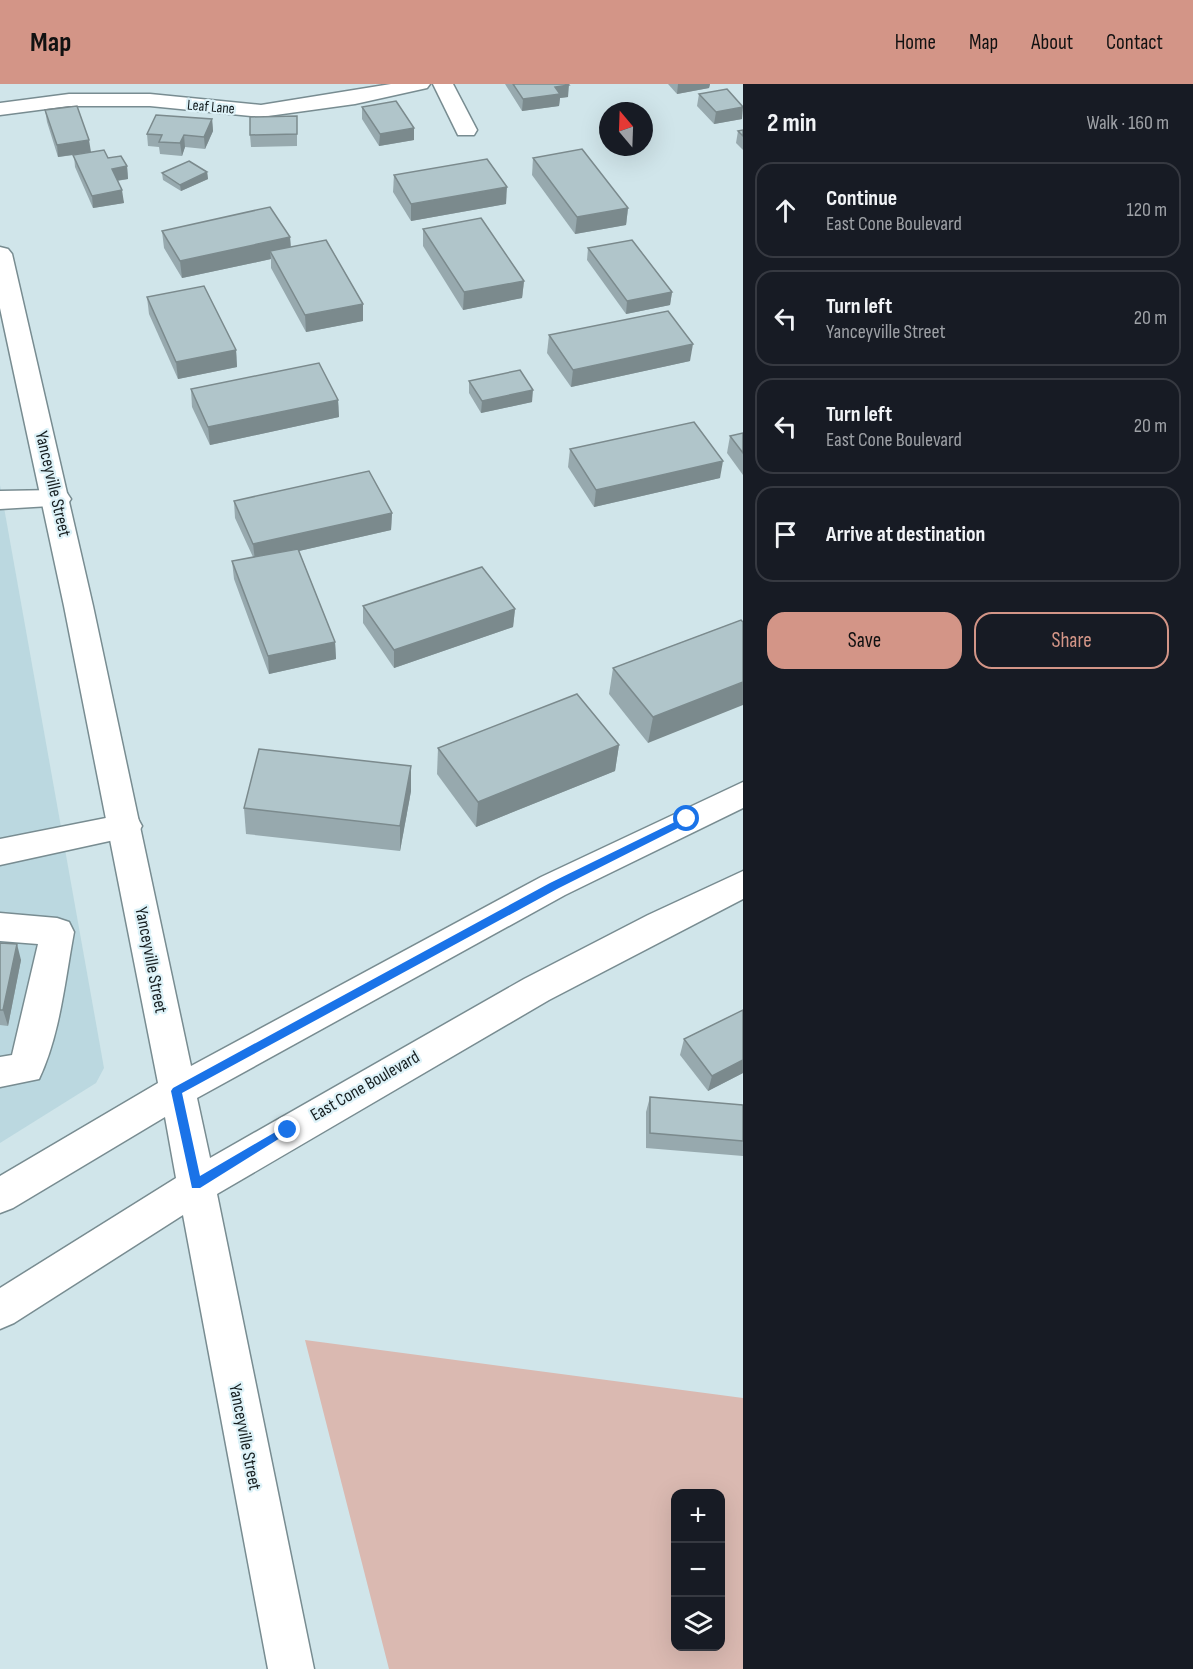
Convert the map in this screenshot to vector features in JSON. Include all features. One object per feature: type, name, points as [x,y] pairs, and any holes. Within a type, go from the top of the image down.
[{"type":"main road","name":"Leaf Lane","points":[[0,109],[69,100],[150,100],[261,111],[355,98],[420,84]]},
{"type":"main road","points":[[443,84],[466,130]]},
{"type":"main road","name":"Yanceyville Street","points":[[0,254],[57,499],[126,826],[291,1669]]},
{"type":"main road","points":[[0,500],[57,499]]},
{"type":"main road","points":[[0,1196],[177,1091],[553,886],[743,794]]},
{"type":"main road","points":[[0,852],[126,826]]},
{"type":"main road","name":"East Cone Boulevard","points":[[0,1310],[196,1184],[525,995],[677,914],[743,884]]},
{"type":"main road","points":[[0,927],[57,932],[39,1021],[26,1068],[0,1072]]},
{"type":"shaded area","points":[[0,485],[104,1068],[96,1083],[0,1143]]},
{"type":"shaded area","points":[[305,1340],[743,1398],[743,1669],[389,1669]]},
{"type":"building","points":[[513,84],[569,85],[555,87],[560,94],[523,99]]},
{"type":"building","points":[[727,89],[743,107],[716,112],[699,94]]},
{"type":"building","points":[[396,101],[414,128],[380,134],[362,107]]},
{"type":"building","points":[[77,106],[89,140],[57,145],[45,110]]},
{"type":"building","points":[[156,115],[212,119],[204,137],[184,135],[180,143],[159,142],[162,135],[147,134]]},
{"type":"building","points":[[297,116],[297,134],[250,135],[250,117]]},
{"type":"building","points":[[582,149],[628,208],[577,217],[533,158]]},
{"type":"building","points":[[104,150],[108,158],[121,156],[127,166],[112,169],[122,190],[92,196],[73,155]]},
{"type":"building","points":[[487,159],[507,187],[411,204],[394,175]]},
{"type":"building","points":[[189,161],[207,172],[180,185],[162,173]]},
{"type":"building","points":[[270,207],[290,237],[180,261],[162,231]]},
{"type":"building","points":[[481,218],[524,281],[464,292],[423,229]]},
{"type":"building","points":[[326,240],[363,304],[305,315],[270,251]]},
{"type":"building","points":[[632,240],[672,292],[627,301],[588,248]]},
{"type":"building","points":[[204,286],[236,350],[176,362],[147,297]]},
{"type":"building","points":[[668,311],[693,344],[573,370],[549,335]]},
{"type":"building","points":[[319,363],[338,400],[208,427],[191,389]]},
{"type":"building","points":[[520,370],[533,390],[482,401],[469,381]]},
{"type":"building","points":[[694,422],[723,461],[596,490],[570,449]]},
{"type":"building","points":[[743,433],[743,453],[730,436]]},
{"type":"building","points":[[369,471],[392,513],[253,544],[234,501]]},
{"type":"building","points":[[298,549],[335,642],[268,656],[232,561]]},
{"type":"building","points":[[482,567],[515,609],[394,650],[363,606]]},
{"type":"building","points":[[741,620],[743,622],[743,682],[653,717],[613,668]]},
{"type":"building","points":[[577,694],[619,745],[478,802],[438,748]]},
{"type":"building","points":[[259,749],[411,766],[400,826],[244,808]]},
{"type":"building","points":[[0,943],[17,944],[3,1010],[0,1010]]},
{"type":"building","points":[[743,1010],[743,1060],[712,1076],[684,1039]]},
{"type":"building","points":[[650,1097],[743,1105],[743,1141],[650,1133]]},
{"type":"route","points":[[288,1130],[196,1184],[177,1091],[553,886],[687,819]]}]
